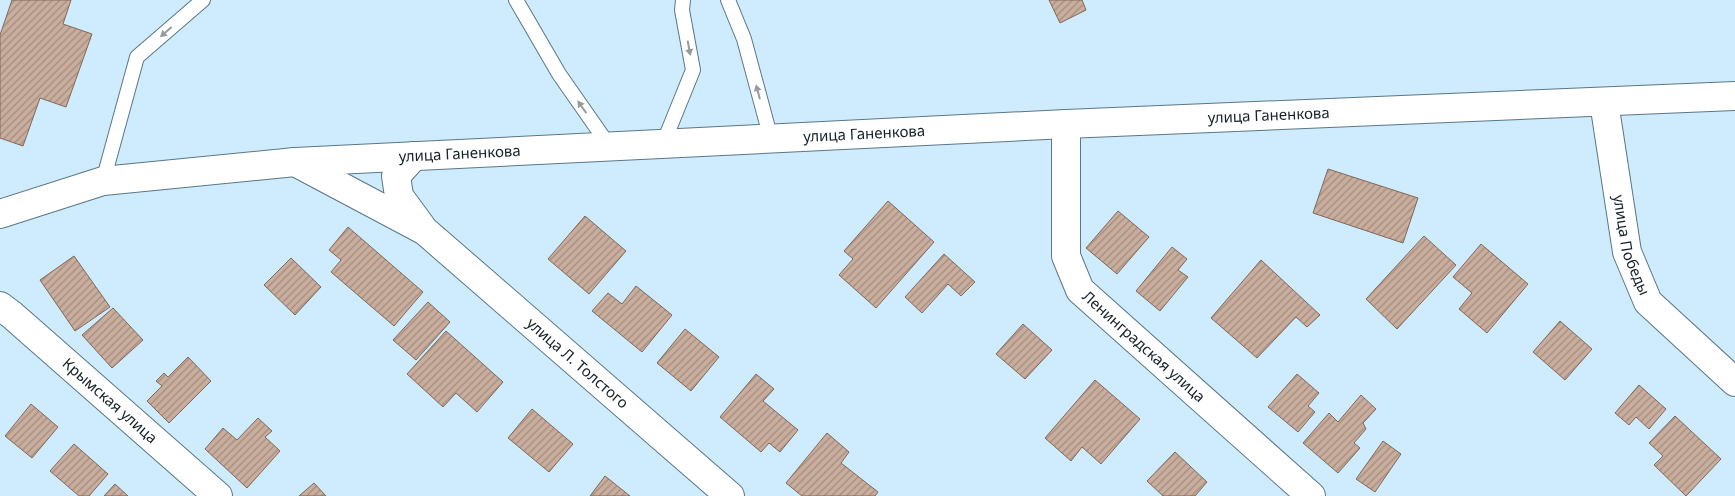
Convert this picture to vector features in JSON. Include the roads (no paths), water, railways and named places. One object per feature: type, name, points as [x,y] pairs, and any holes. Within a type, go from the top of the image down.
[{"type":"street","name":"улица Ганенкова","points":[[0,214],[103,181],[295,162],[1066,124],[1735,96]]},
{"type":"street","name":"улица Победы","points":[[1604,102],[1627,252],[1648,302],[1735,382]]},
{"type":"street","name":"Ленинградская улица","points":[[1066,124],[1066,256],[1080,290],[1310,496]]},
{"type":"street","name":"улица Л. Толстого","points":[[414,156],[396,176],[399,196],[425,231],[730,496]]},
{"type":"street","name":"улица Л. Толстого","points":[[295,162],[425,231]]},
{"type":"street","name":"Крымская улица","points":[[0,306],[12,314],[218,496]]},
{"type":"lane","points":[[103,181],[137,57],[203,0]]},
{"type":"lane","points":[[516,0],[559,74],[610,146]]},
{"type":"lane","points":[[663,144],[693,70],[682,10],[683,0]]},
{"type":"lane","points":[[728,0],[744,39],[771,139]]}]
